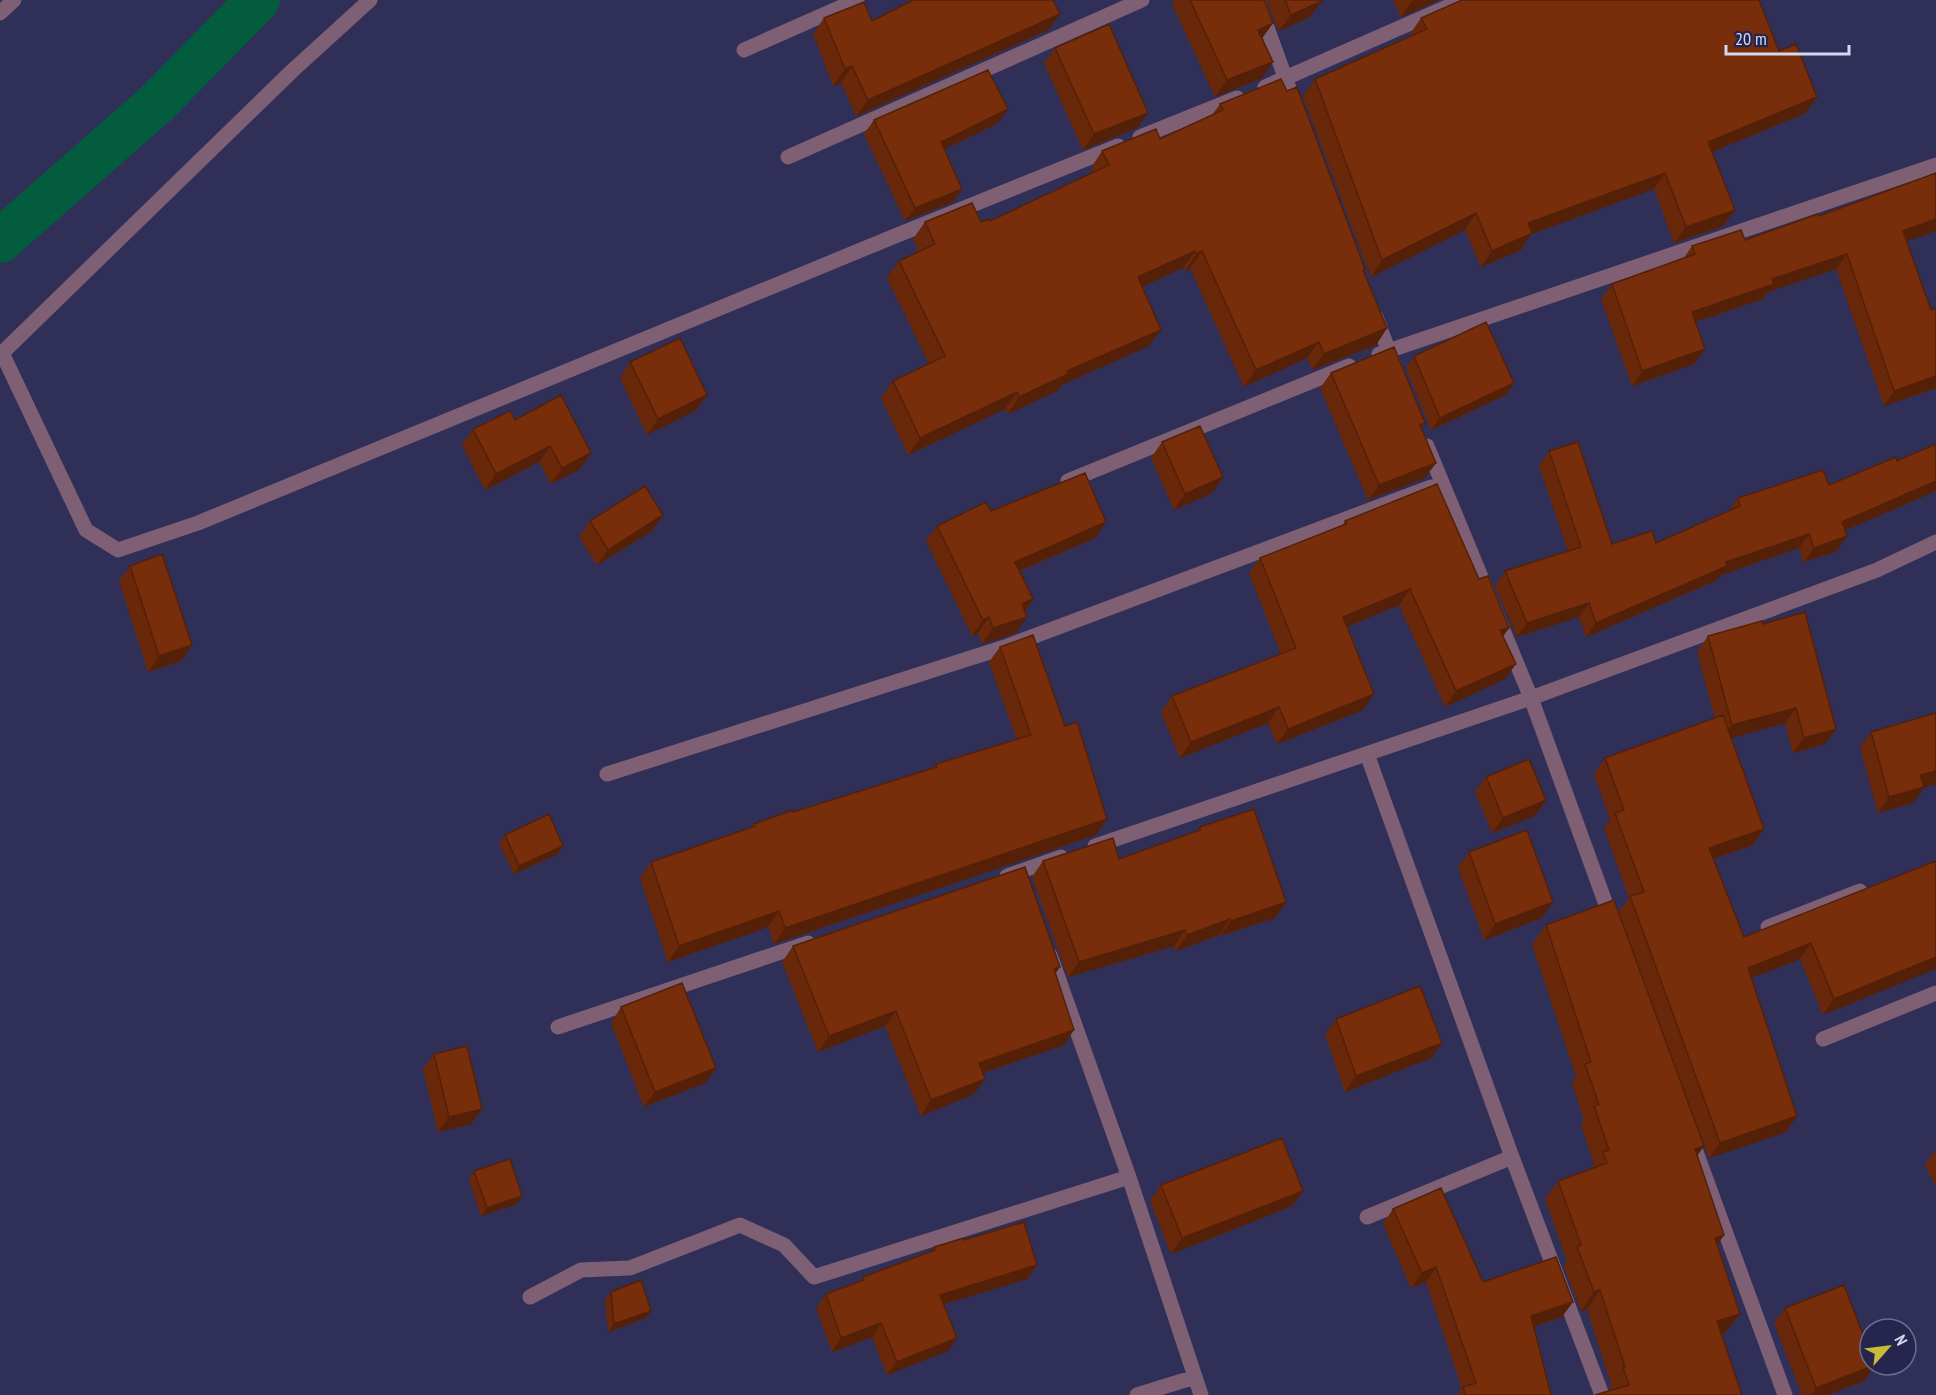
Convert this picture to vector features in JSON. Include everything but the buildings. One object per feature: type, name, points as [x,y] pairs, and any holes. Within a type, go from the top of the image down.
[{"type":"street","points":[[0,13],[14,0]]},
{"type":"street","points":[[370,0],[292,71],[1,354],[86,530],[118,550],[198,522],[1285,79],[1463,0]]},
{"type":"street","points":[[744,50],[857,0]]},
{"type":"street","points":[[788,157],[1142,0]]},
{"type":"street","points":[[1257,0],[1302,122]]},
{"type":"street","points":[[1052,487],[1388,350],[1936,165]]},
{"type":"street","points":[[1372,307],[1402,383]]},
{"type":"street","points":[[1419,428],[1531,698],[1617,934]]},
{"type":"street","points":[[607,774],[1005,647],[1442,483]]},
{"type":"street","points":[[998,879],[1022,877],[1531,698],[1877,570],[1936,542]]},
{"type":"street","points":[[1367,754],[1512,1157],[1602,1395]]},
{"type":"street","points":[[1768,927],[1873,886]]},
{"type":"street","points":[[1044,937],[1129,1177],[1201,1395]]},
{"type":"street","points":[[558,1027],[817,940]]},
{"type":"street","points":[[1823,1039],[1936,993]]},
{"type":"street","points":[[1687,1125],[1785,1395]]},
{"type":"street","points":[[1367,1217],[1512,1157]]},
{"type":"street","points":[[530,1297],[581,1270],[630,1268],[740,1225],[784,1245],[814,1276],[1129,1177]]},
{"type":"street","points":[[1137,1395],[1195,1377]]},
{"type":"waterway","points":[[0,241],[157,103],[258,0]]}]
